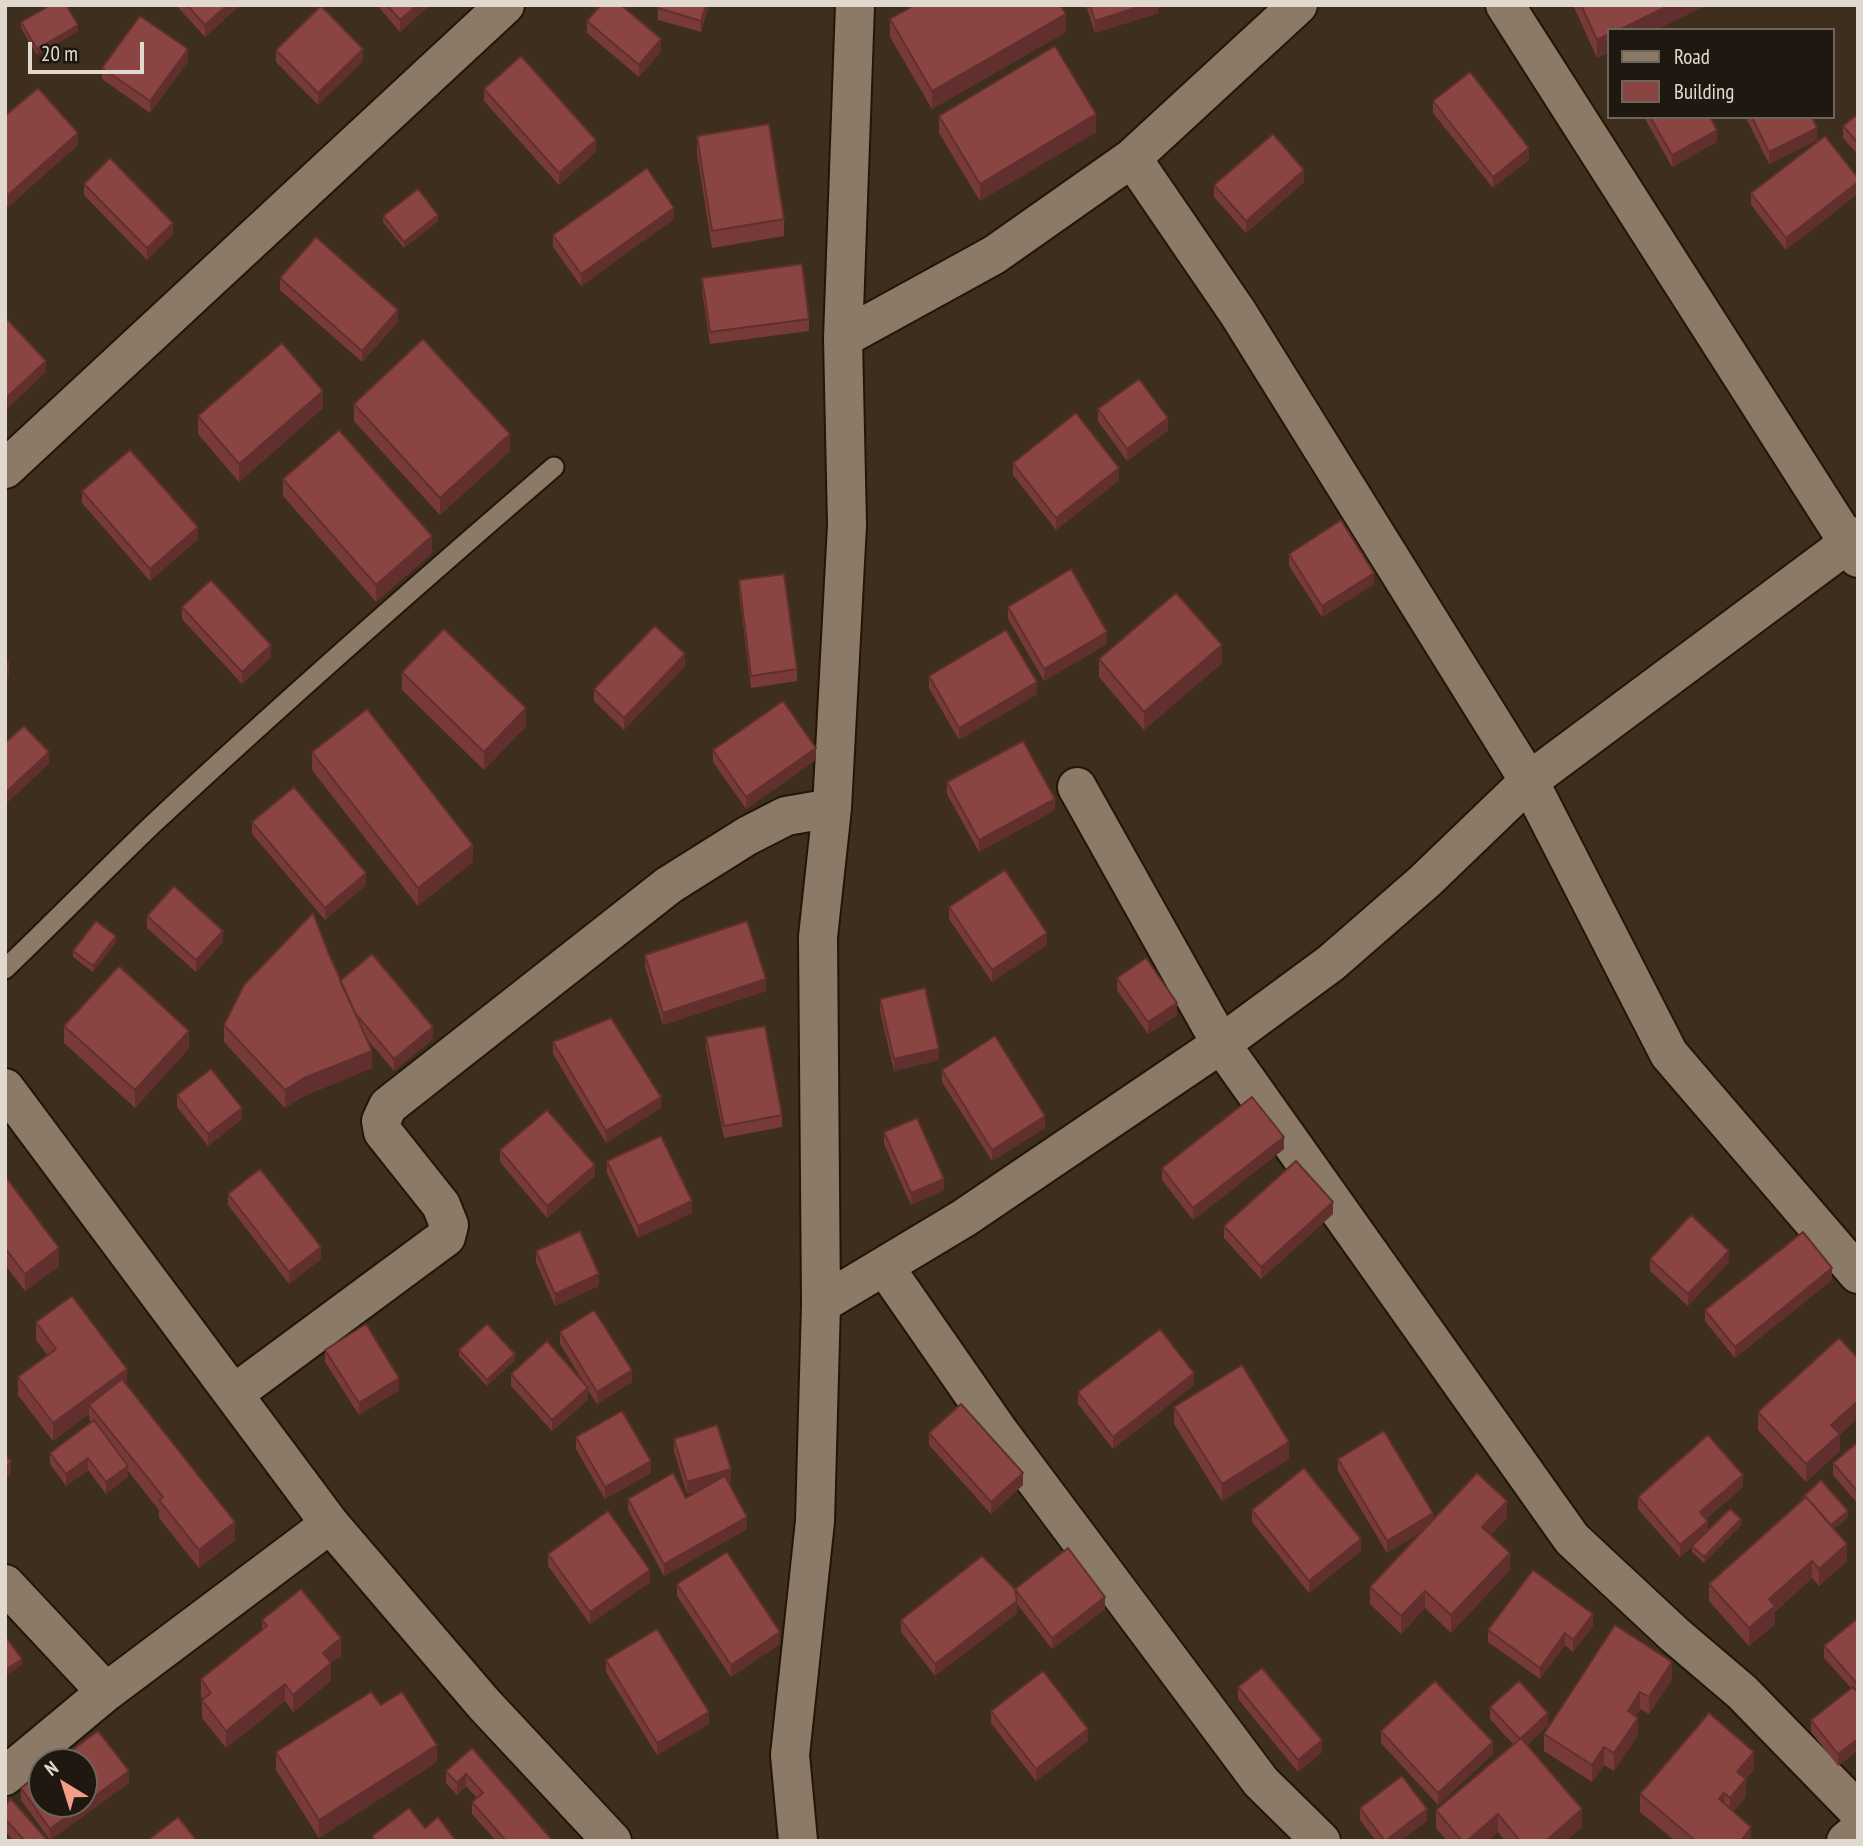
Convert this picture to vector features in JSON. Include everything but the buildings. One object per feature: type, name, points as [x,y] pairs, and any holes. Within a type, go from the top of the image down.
[{"type":"street","points":[[5,470],[505,5]]},
{"type":"street","points":[[798,1841],[790,1755],[815,1521],[821,1304],[818,937],[832,808],[847,525],[843,338],[855,5]]},
{"type":"street","points":[[843,338],[994,255],[1132,158],[1298,5]]},
{"type":"street","points":[[821,1304],[964,1217],[1221,1044],[1331,963],[1424,882],[1529,781],[1854,545],[1505,5]]},
{"type":"street","points":[[1132,158],[1238,313],[1529,781],[1669,1054],[1858,1274]]},
{"type":"street","points":[[1077,787],[1221,1044],[1572,1539],[1675,1635],[1742,1692],[1858,1811]]},
{"type":"street","points":[[234,1394],[446,1237],[449,1225],[441,1205],[383,1132],[381,1121],[388,1106],[669,886],[747,836],[786,816],[832,808]]},
{"type":"street","points":[[5,1088],[330,1524],[484,1704],[612,1841]]},
{"type":"street","points":[[884,1266],[1000,1433],[1261,1782],[1321,1841]]},
{"type":"street","points":[[5,1776],[106,1692],[330,1524]]},
{"type":"street","points":[[5,1584],[106,1692]]},
{"type":"street","points":[[1846,1841],[1858,1830]]},
{"type":"lane","points":[[5,970],[152,826],[254,732],[406,593],[554,467]]}]
